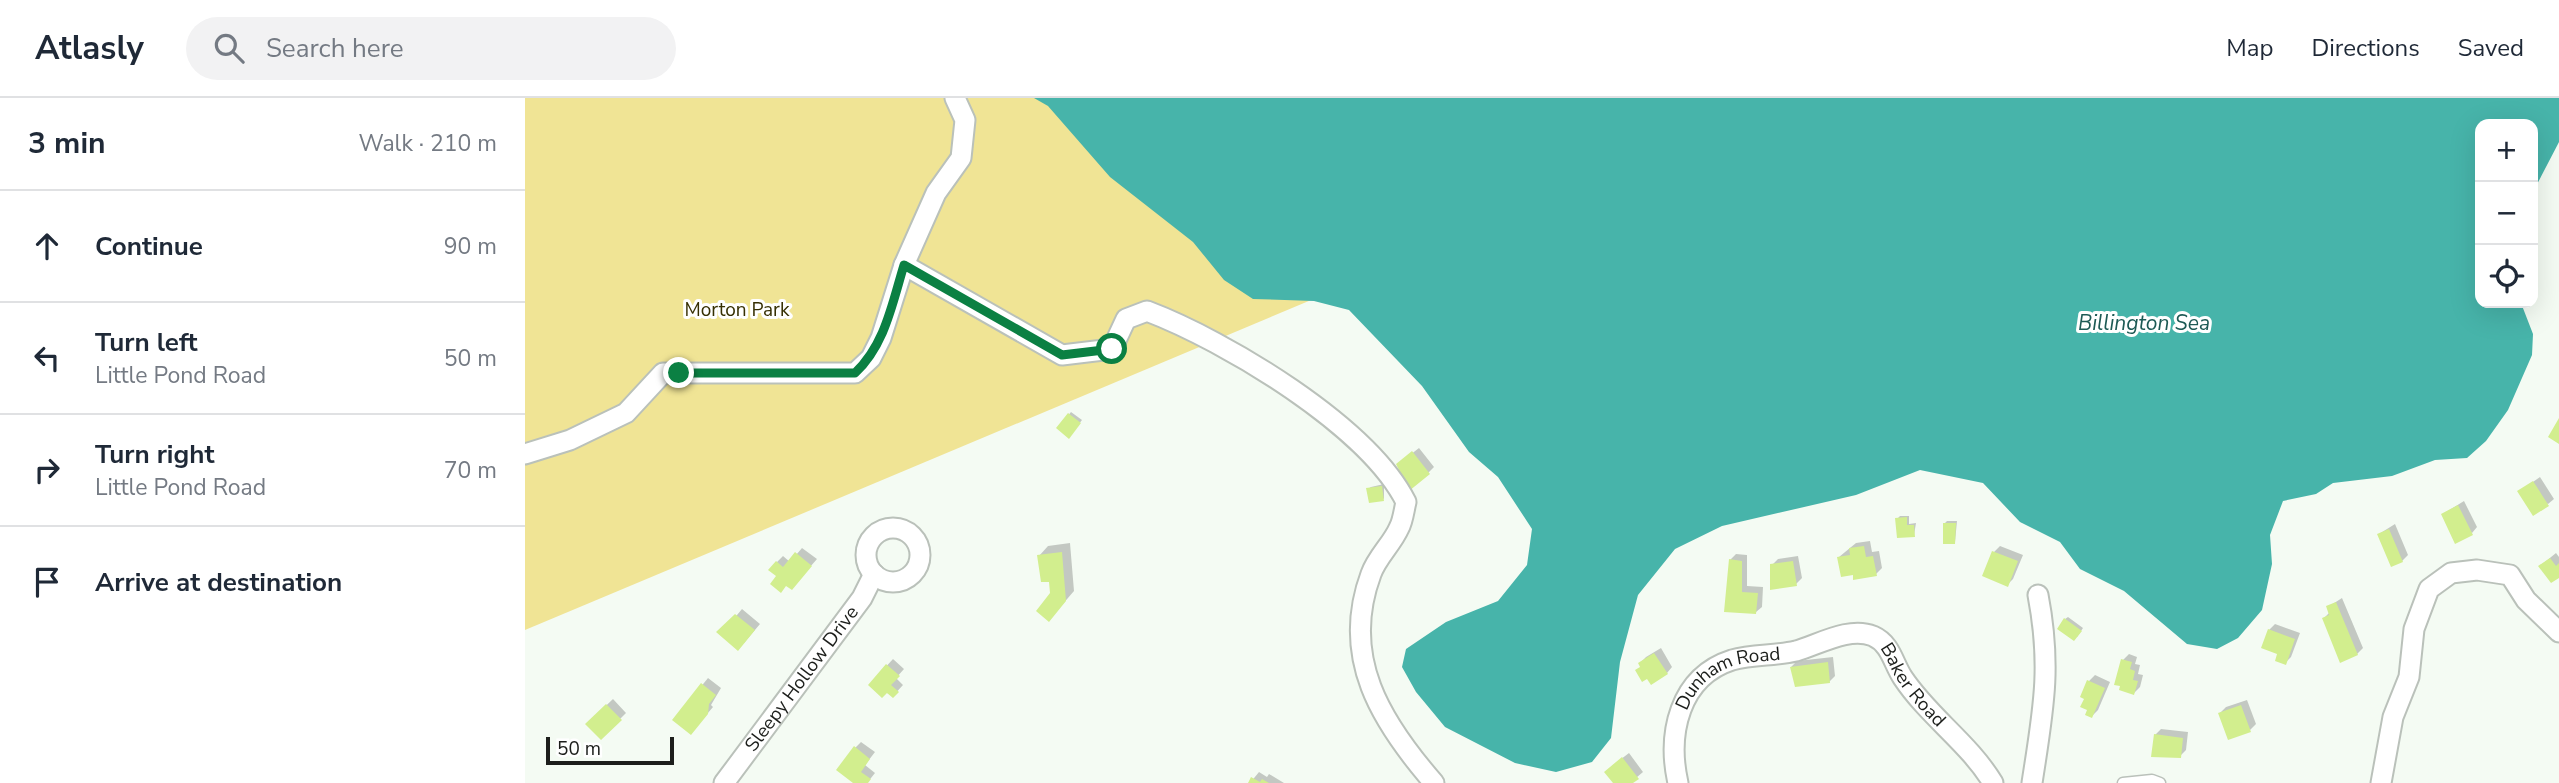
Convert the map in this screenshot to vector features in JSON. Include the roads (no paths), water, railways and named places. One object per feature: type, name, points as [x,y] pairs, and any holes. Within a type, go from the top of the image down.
[{"type":"street","points":[[525,454],[570,440],[626,413],[663,373],[855,373],[871,358],[881,338],[904,265],[936,193],[961,158],[965,120],[955,98]]},
{"type":"street","points":[[904,265],[1062,355],[1112,349],[1126,319],[1147,312],[1182,324],[1219,342],[1319,409],[1360,443],[1395,480],[1406,502],[1400,528],[1372,571],[1365,592],[1360,620],[1363,668],[1373,694],[1399,741],[1434,783]]},
{"type":"street","points":[[2381,783],[2393,717],[2409,677],[2414,629],[2429,589],[2451,573],[2477,570],[2510,575],[2526,600],[2559,632]]},
{"type":"street","name":"Sleepy Hollow Drive","points":[[724,783],[862,598],[874,574]]},
{"type":"street","points":[[2032,783],[2047,696],[2047,658],[2038,596]]},
{"type":"street","name":"Baker Road","points":[[1813,645],[1847,634],[1871,635],[1885,644],[1902,676],[1982,765],[1993,783]]},
{"type":"street","name":"Dunham Road","points":[[1678,783],[1674,739],[1677,717],[1683,700],[1694,686],[1709,671],[1733,660],[1793,652],[1813,645]]},
{"type":"lane","points":[[2123,783],[2152,780],[2160,783]]},
{"type":"water","name":"Billington Sea","points":[[1034,98],[2559,98],[2559,142],[2538,182],[2538,119],[2475,119],[2475,308],[2523,308],[2533,334],[2532,355],[2508,410],[2486,441],[2467,458],[2435,460],[2392,476],[2333,483],[2316,494],[2283,501],[2270,535],[2272,564],[2262,610],[2238,638],[2217,649],[2187,644],[2124,591],[2080,569],[2060,542],[2020,522],[1983,483],[1920,470],[1856,495],[1722,526],[1675,549],[1638,595],[1620,662],[1611,738],[1592,762],[1556,772],[1515,763],[1445,727],[1416,692],[1402,667],[1406,649],[1446,622],[1498,601],[1527,565],[1532,529],[1498,477],[1469,452],[1422,386],[1349,310],[1314,301],[1253,299],[1224,280],[1193,242],[1110,177],[1048,106]]},
{"type":"park label","name":"Morton Park","points":[[737,310]]}]
